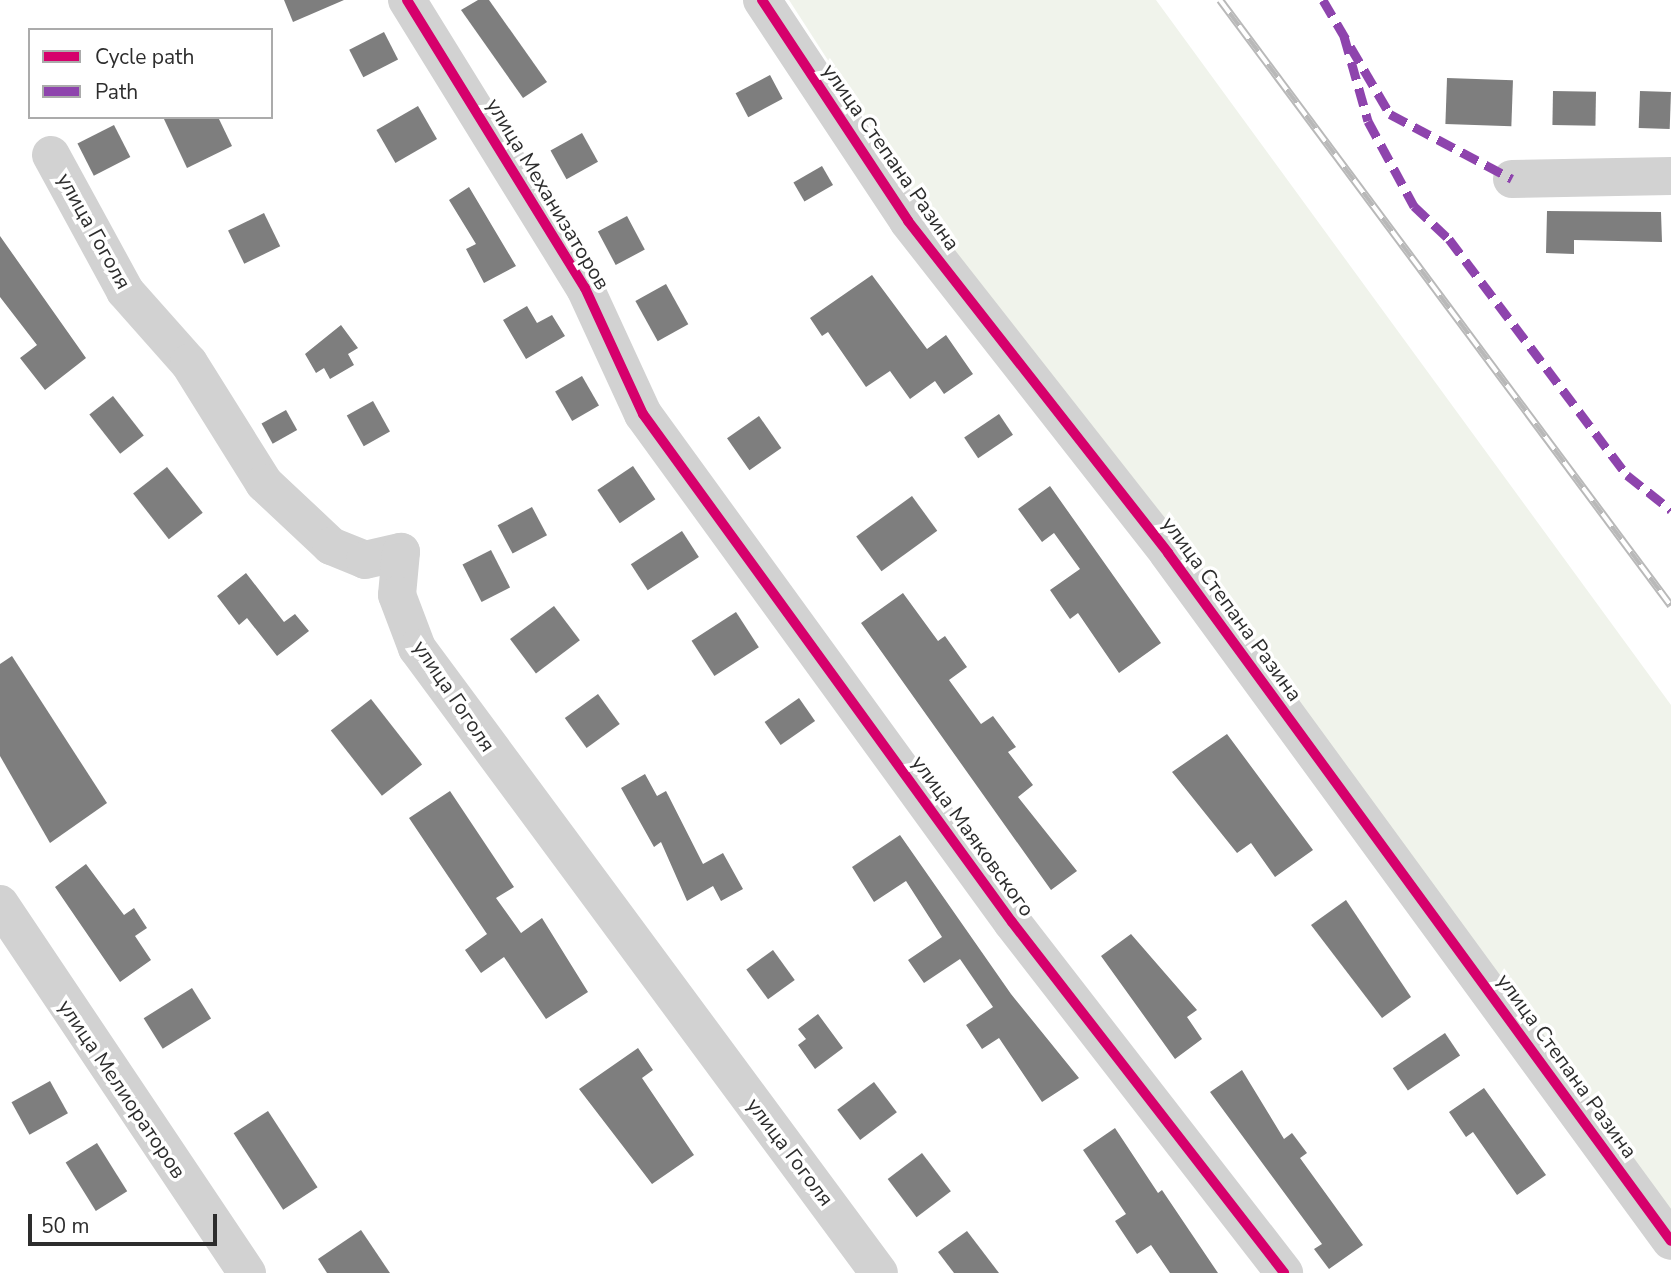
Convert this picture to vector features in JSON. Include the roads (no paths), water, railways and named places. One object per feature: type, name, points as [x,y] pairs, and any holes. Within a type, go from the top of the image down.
[{"type":"street","name":"улица Механизаторов","points":[[407,0],[586,289],[643,414]]},
{"type":"street","name":"улица Степана Разина","points":[[762,0],[908,220],[1168,553],[1671,1241]]},
{"type":"street","name":"улица Гоголя","points":[[51,155],[125,291],[189,363],[264,483],[331,547],[365,560],[401,552],[397,595],[416,648],[879,1273]]},
{"type":"street","points":[[1512,179],[1671,176]]},
{"type":"street","name":"улица Маяковского","points":[[643,414],[1012,922],[1284,1273]]},
{"type":"street","name":"улица Мелиораторов","points":[[0,904],[247,1273]]},
{"type":"railway","points":[[1220,0],[1671,606]]}]
